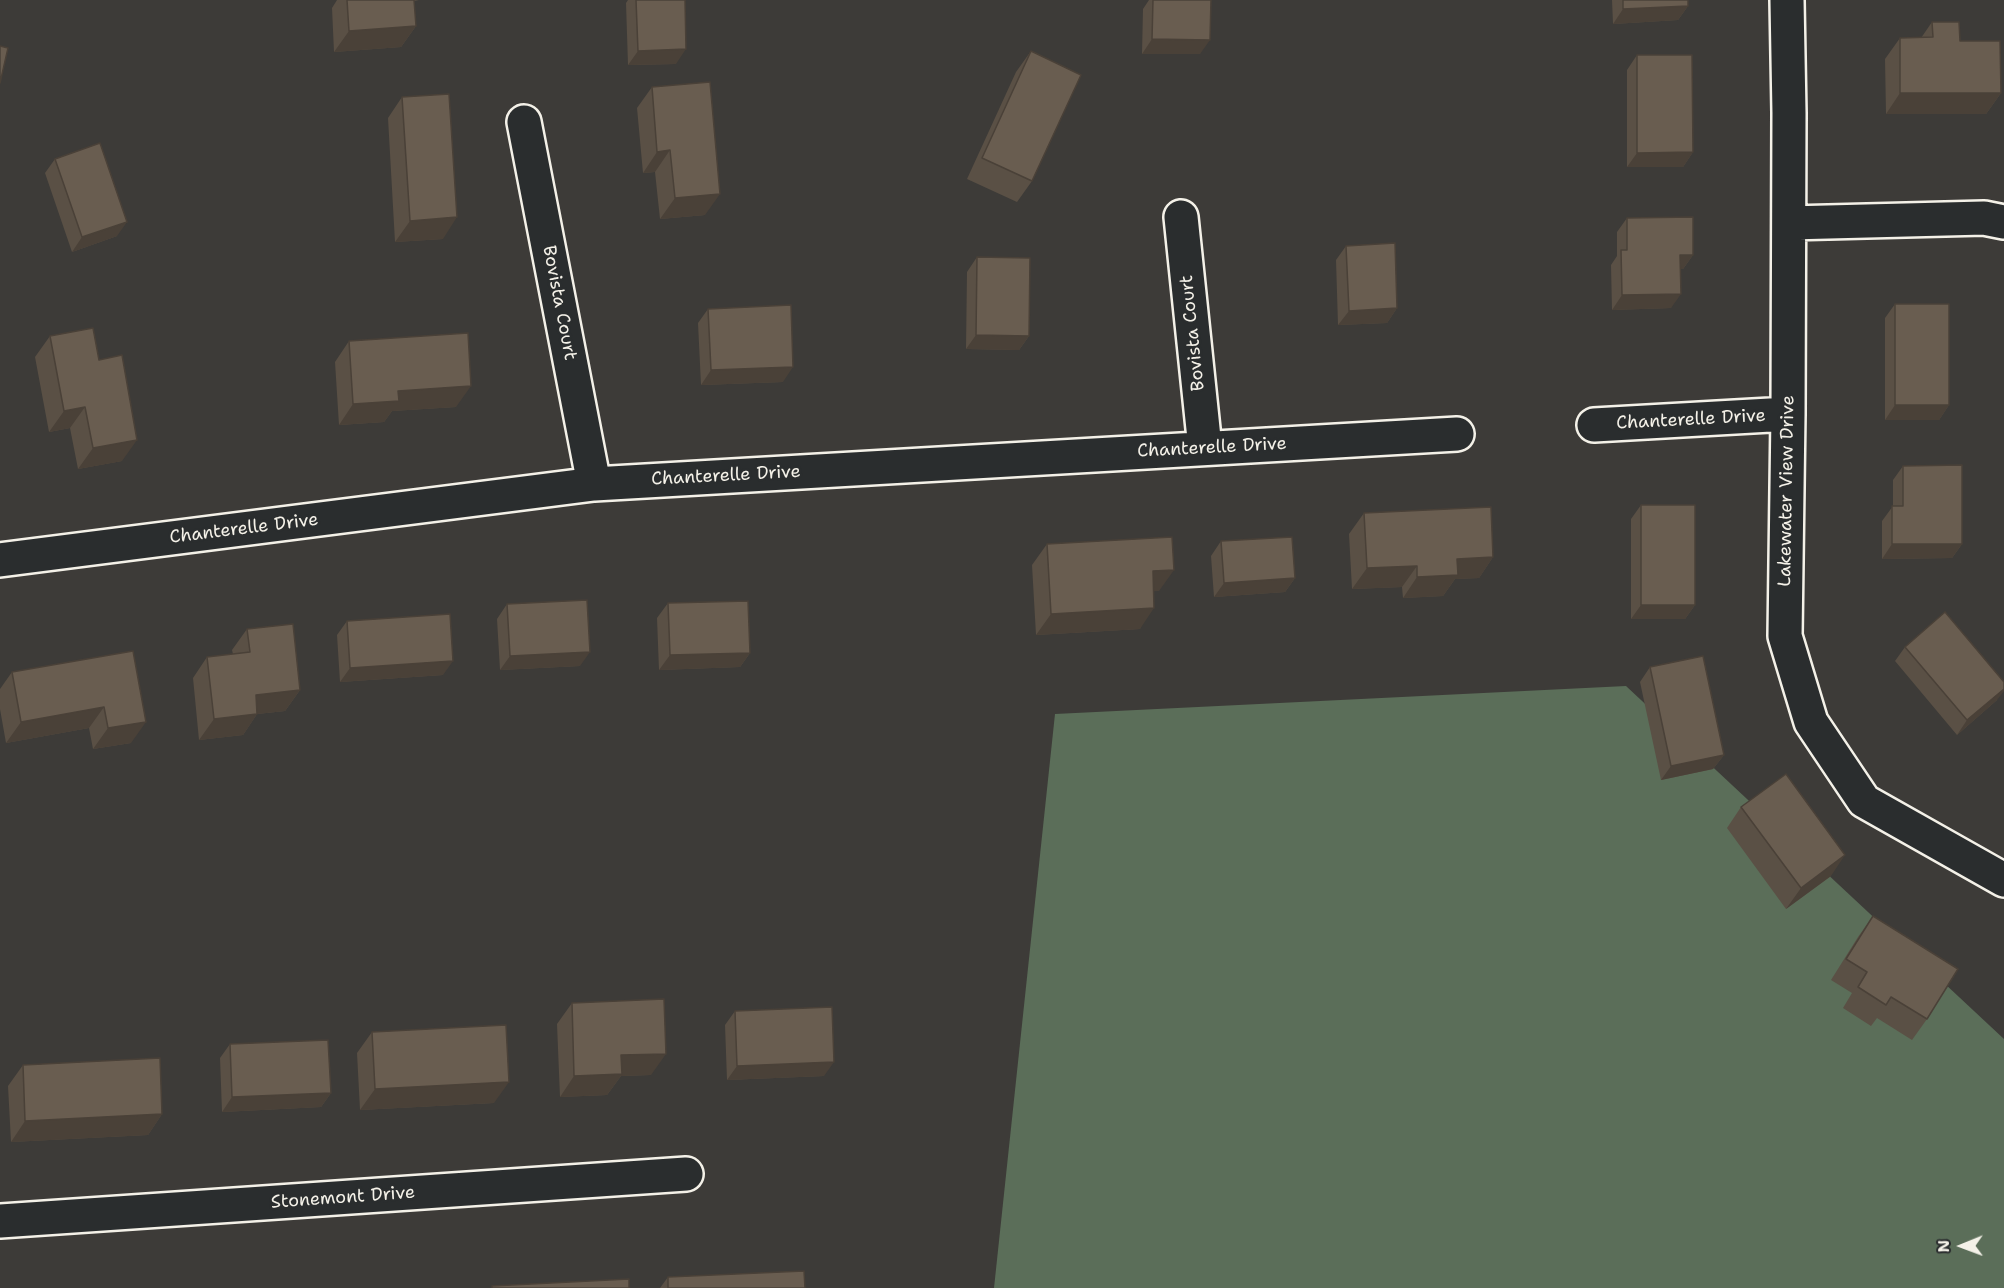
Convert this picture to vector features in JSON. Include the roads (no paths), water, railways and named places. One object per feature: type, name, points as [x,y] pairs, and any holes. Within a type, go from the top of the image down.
[{"type":"street","name":"Lakewater View Drive","points":[[1786,0],[1789,223],[1785,636],[1811,722],[1864,801],[2004,880]]},
{"type":"street","name":"Bovista Court","points":[[524,122],[594,484]]},
{"type":"street","name":"Bovista Court","points":[[1182,217],[1205,448]]},
{"type":"street","points":[[1789,223],[1984,218],[2004,222]]},
{"type":"street","name":"Chanterelle Drive","points":[[1594,425],[1788,414]]},
{"type":"street","name":"Chanterelle Drive","points":[[1,557],[594,484],[1457,434]]},
{"type":"street","name":"Stonemont Drive","points":[[0,1221],[686,1174]]}]
